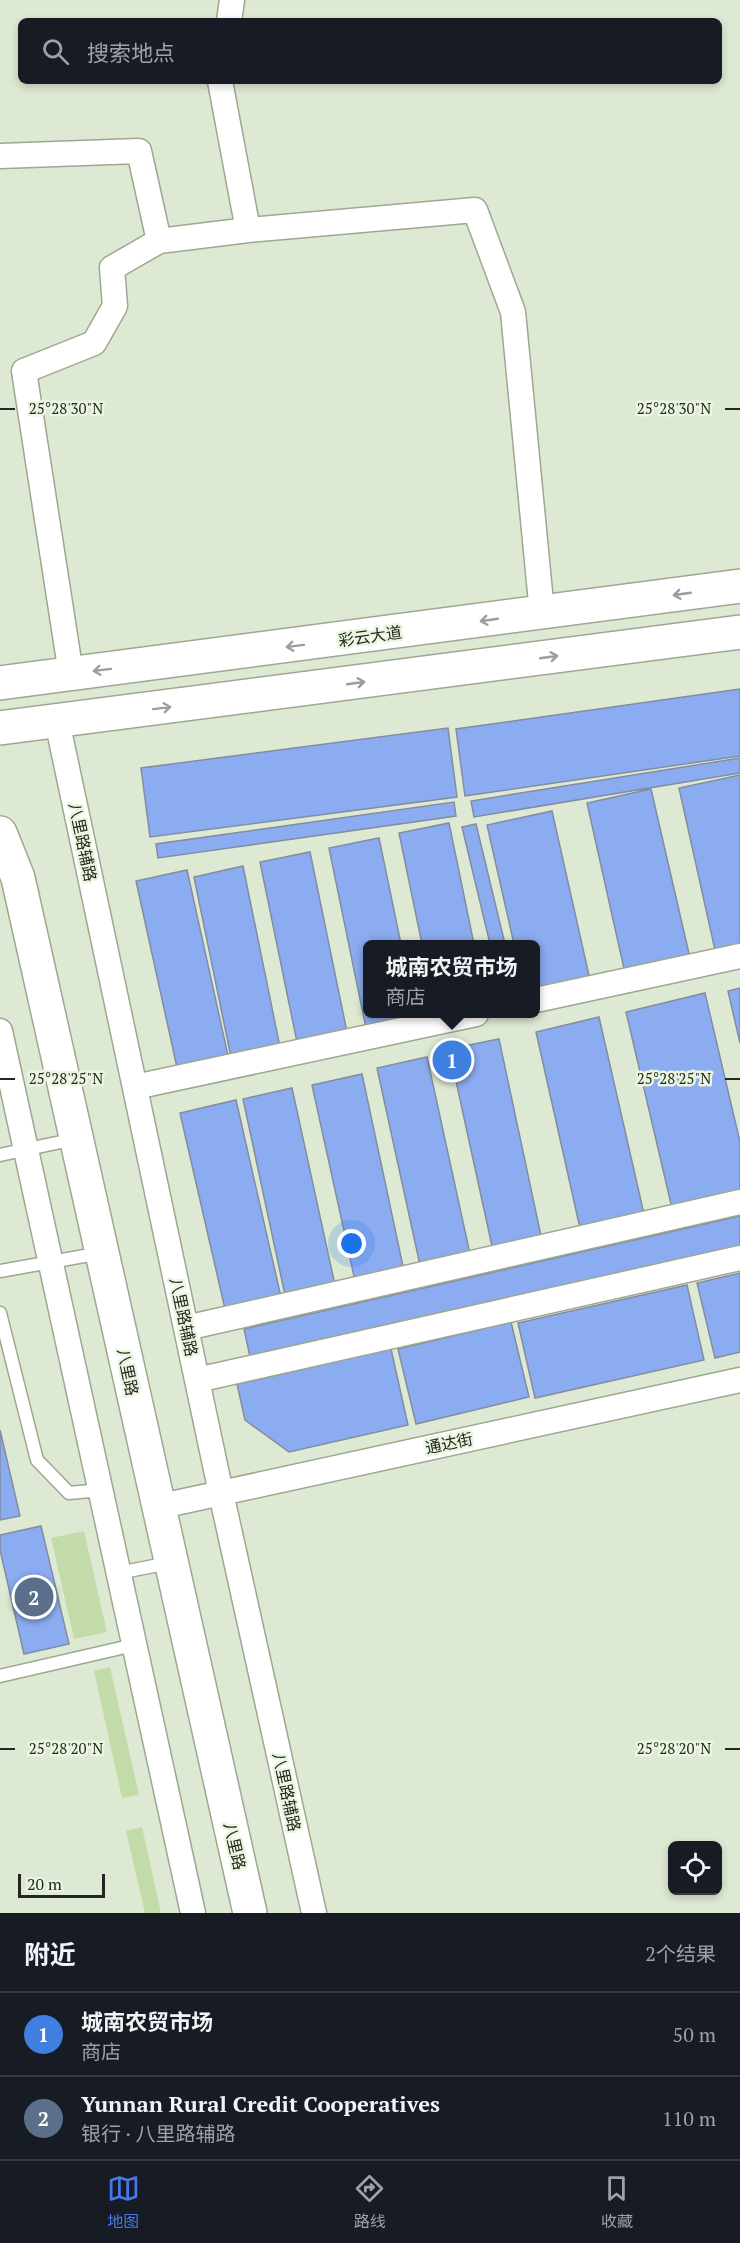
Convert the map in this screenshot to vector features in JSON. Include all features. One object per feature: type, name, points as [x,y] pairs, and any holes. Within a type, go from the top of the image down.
[{"type":"main road","name":"彩云大道","points":[[0,683],[740,586]]},
{"type":"main road","points":[[0,728],[740,632]]},
{"type":"main road","name":"八里路","points":[[0,833],[18,878],[250,1913]]},
{"type":"street","points":[[229,18],[232,0]]},
{"type":"street","points":[[221,84],[248,230]]},
{"type":"street","points":[[0,156],[139,151],[159,241]]},
{"type":"street","points":[[71,674],[24,371],[94,343],[115,306],[112,268],[159,241],[248,230],[475,210],[513,312],[542,613]]},
{"type":"street","name":"八里路辅路","points":[[57,721],[221,1493],[314,1913]]},
{"type":"street","points":[[540,999],[740,956]]},
{"type":"street","points":[[135,1088],[458,1018]]},
{"type":"street","points":[[0,1031],[193,1913]]},
{"type":"street","points":[[186,1328],[740,1202]]},
{"type":"street","points":[[197,1380],[740,1258]]},
{"type":"street","name":"通达街","points":[[158,1507],[740,1380]]},
{"type":"lane","points":[[0,1155],[76,1139]]},
{"type":"lane","points":[[0,1271],[101,1253]]},
{"type":"lane","points":[[0,1313],[37,1460],[69,1493],[100,1490]]},
{"type":"lane","points":[[118,1573],[170,1563]]},
{"type":"lane","points":[[0,1676],[134,1645]]},
{"type":"green space","points":[[84,1531],[107,1632],[74,1639],[51,1538]]},
{"type":"green space","points":[[110,1667],[139,1795],[122,1798],[94,1671]]},
{"type":"green space","points":[[142,1827],[161,1913],[145,1913],[126,1831]]},
{"type":"building","points":[[740,689],[740,756],[465,796],[456,729]]},
{"type":"building","points":[[448,728],[457,797],[150,837],[141,768]]},
{"type":"building","points":[[740,758],[740,773],[474,817],[471,801]]},
{"type":"building","points":[[740,775],[740,945],[715,950],[679,788]]},
{"type":"building","points":[[651,789],[690,958],[625,973],[587,803]]},
{"type":"building","points":[[454,802],[456,816],[158,858],[156,844]]},
{"type":"building","points":[[552,811],[590,980],[540,991],[540,940],[513,940],[487,825]]},
{"type":"building","points":[[449,823],[473,940],[421,940],[399,833]]},
{"type":"building","points":[[476,824],[504,940],[489,940],[462,827]]},
{"type":"building","points":[[379,838],[400,940],[363,940],[363,1014],[329,848]]},
{"type":"building","points":[[310,852],[348,1037],[298,1047],[260,862]]},
{"type":"building","points":[[243,866],[281,1052],[232,1062],[194,877]]},
{"type":"building","points":[[187,870],[229,1060],[178,1072],[136,881]]},
{"type":"building","points":[[740,988],[740,1043],[728,991]]},
{"type":"building","points":[[705,993],[740,1142],[740,1192],[672,1208],[626,1012]]},
{"type":"building","points":[[599,1017],[644,1214],[580,1228],[536,1032]]},
{"type":"building","points":[[364,1018],[416,1018],[417,1023],[367,1033]]},
{"type":"building","points":[[499,1039],[541,1236],[492,1246],[449,1049]]},
{"type":"building","points":[[427,1057],[470,1254],[420,1265],[377,1068]]},
{"type":"building","points":[[362,1074],[404,1271],[355,1281],[312,1085]]},
{"type":"building","points":[[292,1088],[335,1285],[285,1295],[243,1099]]},
{"type":"building","points":[[236,1100],[281,1297],[225,1309],[180,1113]]},
{"type":"building","points":[[740,1216],[740,1255],[252,1366],[244,1329]]},
{"type":"building","points":[[740,1273],[740,1352],[715,1358],[697,1283]]},
{"type":"building","points":[[687,1285],[704,1360],[535,1398],[518,1323]]},
{"type":"building","points":[[511,1322],[529,1397],[416,1424],[398,1349]]},
{"type":"building","points":[[391,1349],[408,1425],[289,1452],[245,1420],[237,1384]]},
{"type":"building","points":[[0,1430],[20,1516],[0,1520]]},
{"type":"building","points":[[41,1526],[69,1644],[24,1654],[0,1550],[0,1535]]},
{"type":"place","name":"城南农贸市场","points":[[452,1060]]},
{"type":"place","name":"Yunnan Rural Credit Cooperatives","points":[[34,1597]]}]
